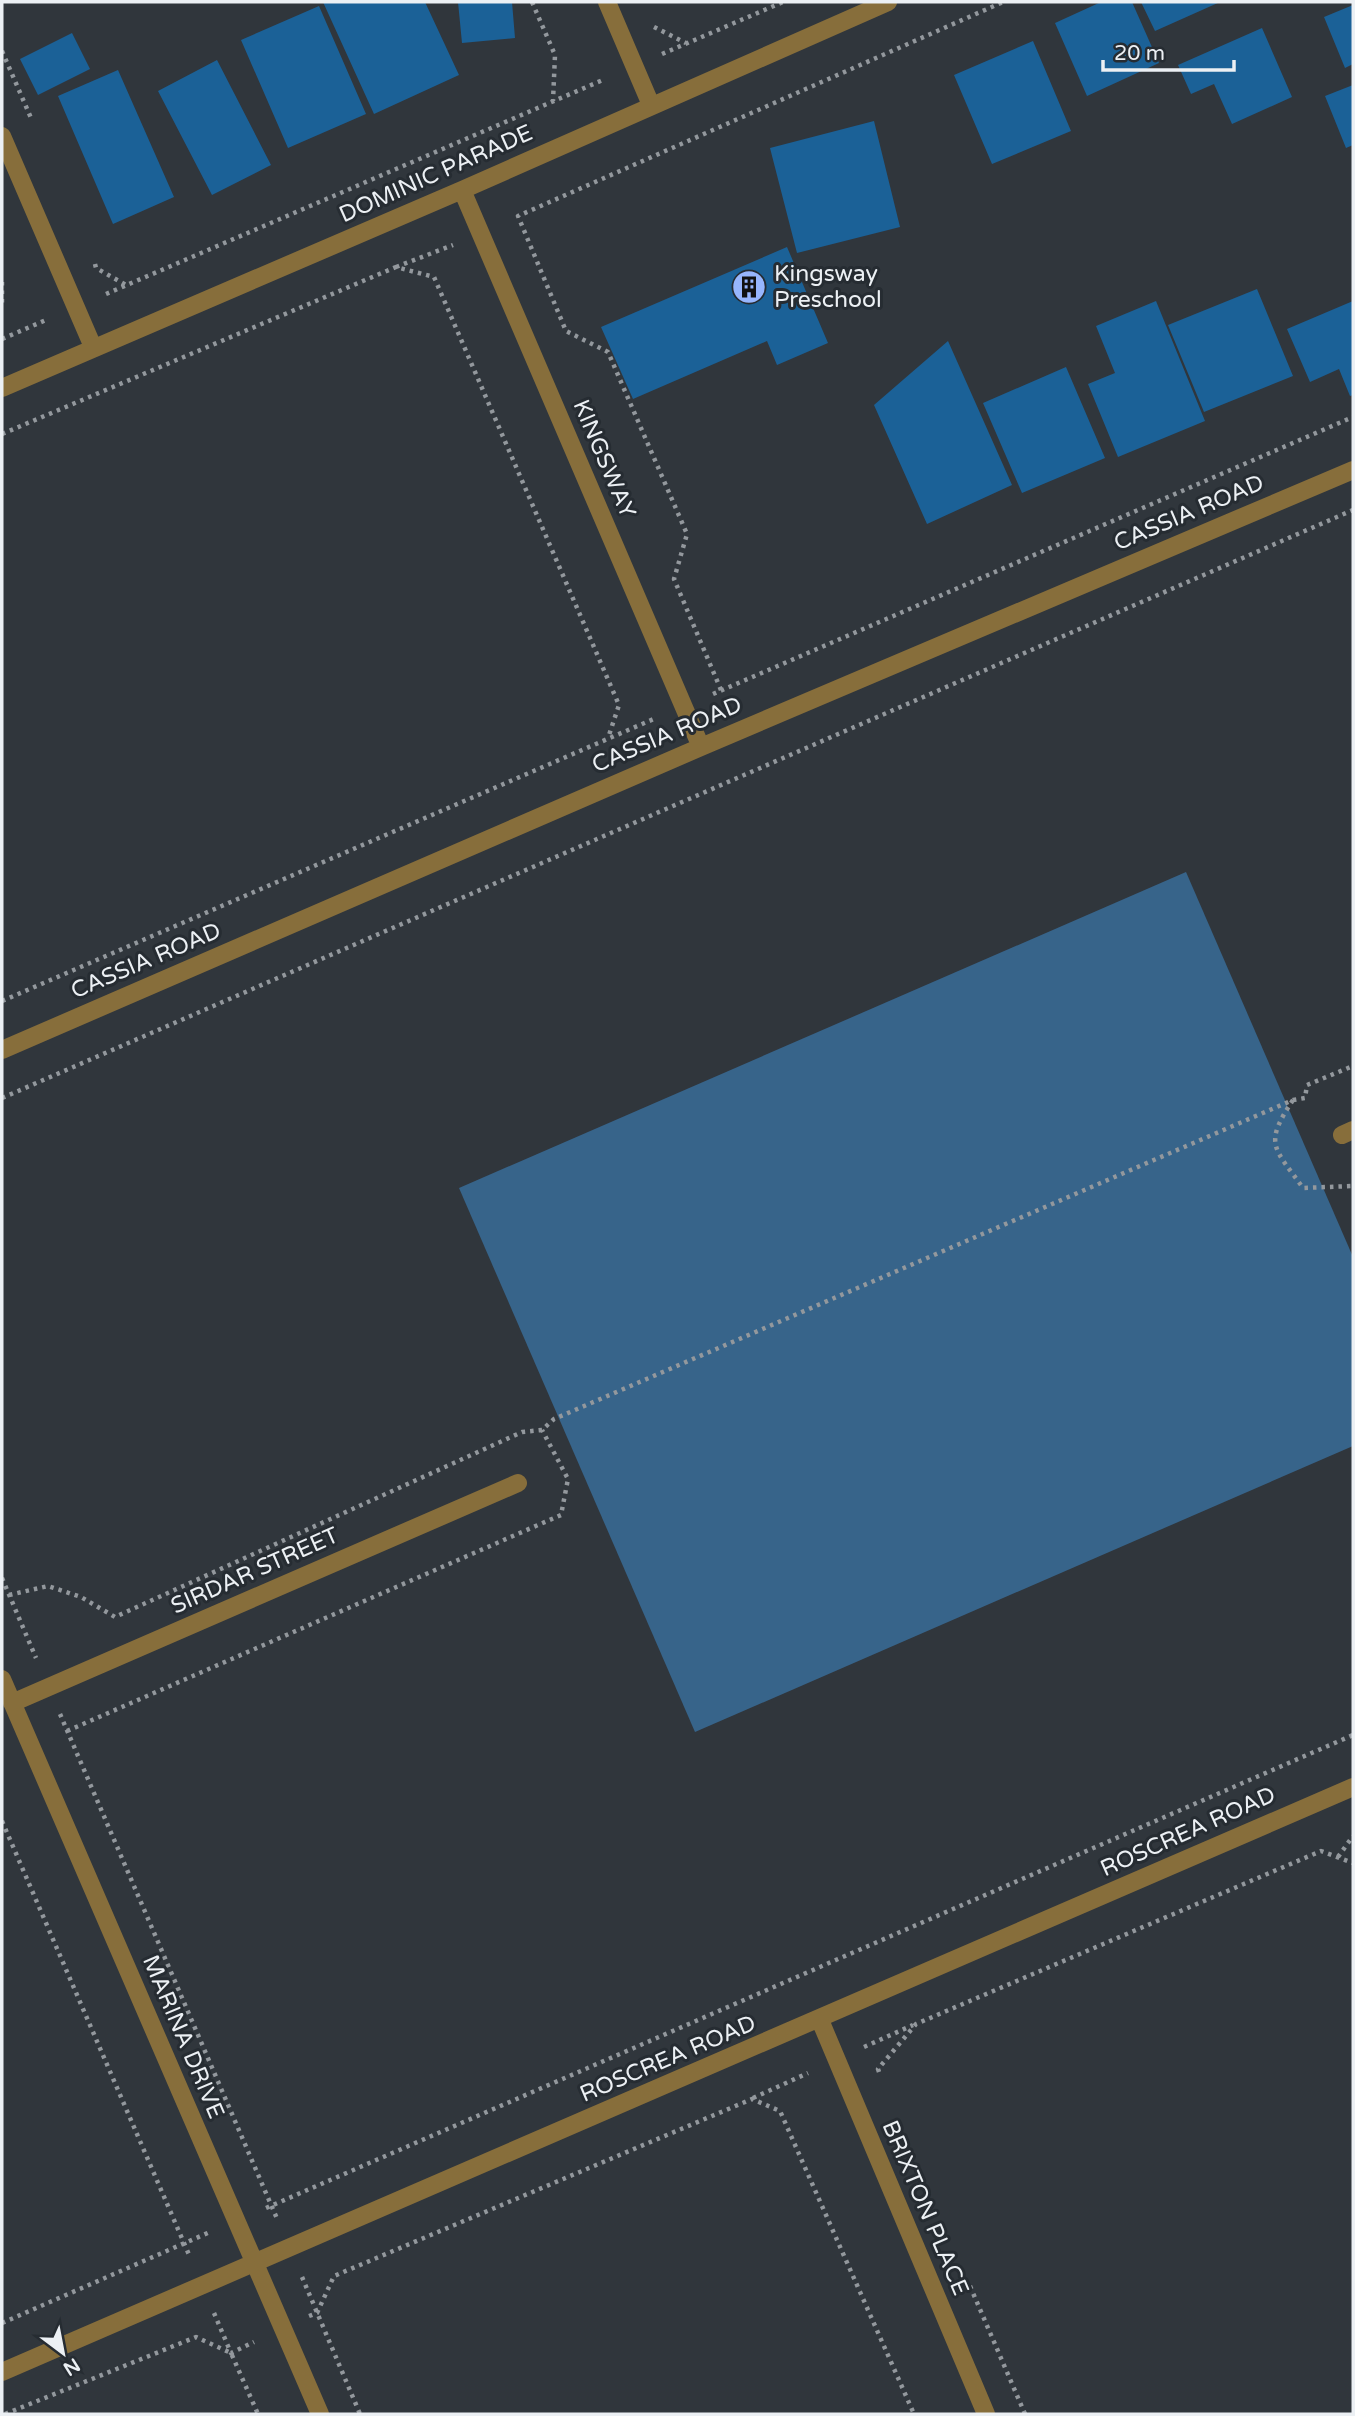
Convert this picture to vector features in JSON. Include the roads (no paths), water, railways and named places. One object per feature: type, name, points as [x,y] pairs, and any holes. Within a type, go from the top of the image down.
[{"type":"street","points":[[607,2],[651,105]]},
{"type":"street","name":"DOMINIC PARADE","points":[[2,387],[462,190],[888,2]]},
{"type":"street","points":[[2,136],[93,348]]},
{"type":"street","name":"KINGSWAY","points":[[462,190],[701,747]]},
{"type":"street","name":"CASSIA ROAD","points":[[2,1051],[701,747],[1353,470]]},
{"type":"street","name":"SIRDAR STREET","points":[[12,1703],[518,1483]]},
{"type":"street","name":"MARINA DRIVE","points":[[2,1679],[320,2414]]},
{"type":"street","name":"ROSCREA ROAD","points":[[2,2372],[290,2250],[1353,1787]]},
{"type":"street","name":"BRIXTON PLACE","points":[[820,2020],[986,2414]]},
{"type":"place","name":"Kingsway Preschool","points":[[749,287]]}]
